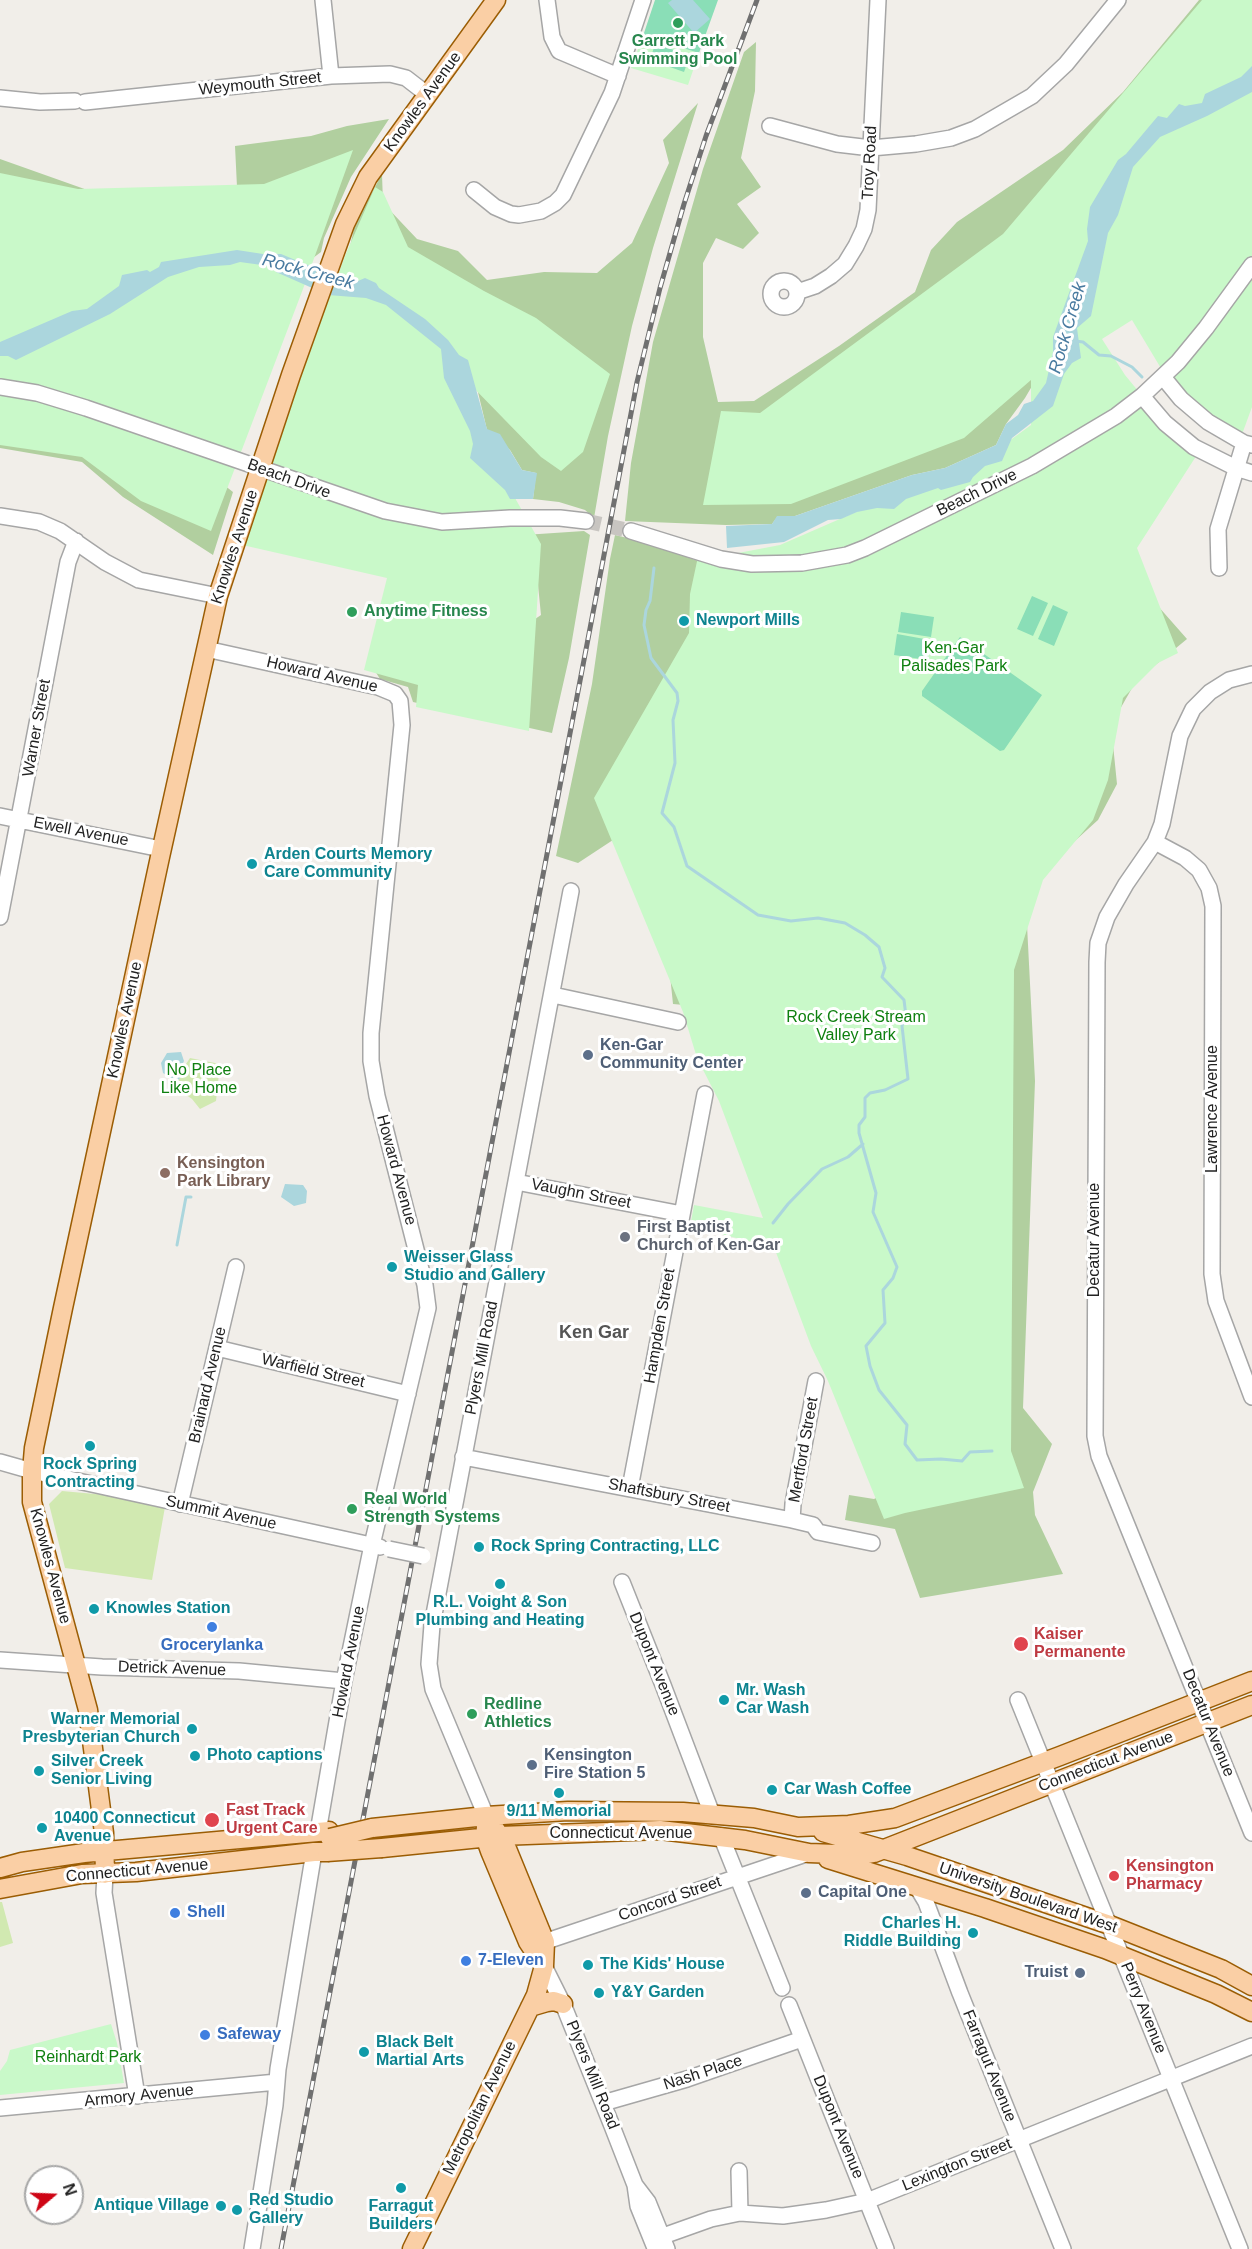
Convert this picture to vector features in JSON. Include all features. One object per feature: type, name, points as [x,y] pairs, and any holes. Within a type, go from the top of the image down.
[{"type":"main road","name":"Knowles Avenue","points":[[105,1874],[104,1833],[88,1710],[32,1502],[32,1471],[63,1308],[161,849],[218,596],[345,224],[368,177],[496,0]]},
{"type":"main road","name":"Connecticut Avenue","points":[[0,1889],[82,1875],[136,1872],[262,1858],[305,1843],[324,1841],[378,1827],[486,1816],[568,1811],[649,1810],[753,1818],[798,1827],[849,1825],[895,1818],[1252,1681]]},
{"type":"main road","name":"Connecticut Avenue","points":[[0,1868],[22,1862],[105,1851],[324,1841],[382,1848],[493,1837],[660,1830],[721,1836],[809,1853],[863,1855],[885,1850],[1052,1782],[1252,1705]]},
{"type":"main road","name":"Plyers Mill Road","points":[[486,1816],[544,1966]]},
{"type":"main road","name":"University Boulevard West","points":[[798,1827],[885,1850],[1110,1926],[1221,1969],[1252,1986]]},
{"type":"main road","name":"University Boulevard West","points":[[809,1853],[954,1898],[1105,1949],[1216,1994],[1252,2012]]},
{"type":"main road","name":"Metropolitan Avenue","points":[[412,2249],[538,1990],[544,1966]]},
{"type":"main road","points":[[530,2007],[554,2001],[563,2004]]},
{"type":"street","points":[[323,0],[331,76]]},
{"type":"street","points":[[547,0],[552,37],[559,51],[618,76]]},
{"type":"street","points":[[474,190],[495,207],[511,214],[541,211],[563,195],[618,76],[643,0]]},
{"type":"street","name":"Troy Road","points":[[797,292],[815,286],[845,264],[864,229],[868,210],[878,0]]},
{"type":"street","points":[[770,126],[837,144],[871,148],[951,138],[1004,114],[1032,96],[1066,64],[1118,0]]},
{"type":"street","name":"Weymouth Street","points":[[0,98],[40,102],[80,102],[331,76],[398,76],[406,78],[429,95]]},
{"type":"street","name":"Beach Drive","points":[[632,531],[721,560],[752,564],[802,563],[847,555],[865,549],[1032,466],[1090,434],[1142,396],[1178,362],[1252,265]]},
{"type":"street","points":[[1163,377],[1181,399],[1200,416],[1248,444],[1236,468],[1218,529],[1219,568]]},
{"type":"street","name":"Beach Drive","points":[[0,387],[37,393],[86,408],[347,500],[422,520],[461,522],[510,518],[560,518],[586,521]]},
{"type":"street","points":[[1142,396],[1165,423],[1194,447],[1236,468],[1252,473]]},
{"type":"street","points":[[0,516],[39,522],[60,531],[105,562],[139,580],[218,596]]},
{"type":"street","name":"Warner Street","points":[[0,917],[68,562],[76,541]]},
{"type":"street","name":"Howard Avenue","points":[[206,649],[378,687],[395,694],[400,701],[402,725],[371,1033],[371,1061],[376,1096],[425,1285],[428,1308],[372,1545],[344,1681],[324,1841],[277,2082],[252,2249]]},
{"type":"street","name":"Decatur Avenue","points":[[1252,674],[1229,680],[1210,692],[1193,709],[1180,736],[1162,824],[1155,842],[1107,917],[1098,943],[1096,973],[1095,1436],[1099,1456],[1252,1833]]},
{"type":"street","name":"Ewell Avenue","points":[[0,816],[161,849]]},
{"type":"street","name":"Lawrence Avenue","points":[[1155,842],[1185,858],[1200,870],[1209,888],[1213,906],[1212,1274],[1216,1300],[1252,1397]]},
{"type":"street","name":"Plyers Mill Road","points":[[486,1816],[433,1689],[429,1664],[443,1560],[553,995],[571,891]]},
{"type":"street","points":[[553,995],[678,1022]]},
{"type":"street","name":"Hampden Street","points":[[630,1488],[705,1094]]},
{"type":"street","name":"Vaughn Street","points":[[516,1182],[682,1214]]},
{"type":"street","name":"Brainard Avenue","points":[[180,1504],[236,1267]]},
{"type":"street","name":"Warfield Street","points":[[217,1348],[408,1394]]},
{"type":"street","name":"Mertford Street","points":[[792,1520],[816,1381]]},
{"type":"street","name":"Shaftsbury Street","points":[[463,1457],[792,1520],[813,1525],[818,1532],[872,1543]]},
{"type":"street","name":"Summit Avenue","points":[[0,1462],[180,1504],[443,1560]]},
{"type":"street","name":"Dupont Avenue","points":[[622,1582],[712,1814]]},
{"type":"street","name":"Detrick Avenue","points":[[0,1660],[239,1671],[344,1681]]},
{"type":"street","name":"Perry Avenue","points":[[1018,1700],[1240,2249]]},
{"type":"street","points":[[721,1836],[782,1988]]},
{"type":"street","name":"Concord Street","points":[[537,1944],[809,1853]]},
{"type":"street","name":"Knowles Avenue","points":[[105,1874],[104,1893],[137,2096]]},
{"type":"street","name":"Farragut Avenue","points":[[917,1887],[926,1902],[1063,2249]]},
{"type":"street","points":[[931,1916],[936,1908],[954,1898]]},
{"type":"street","name":"Plyers Mill Road","points":[[544,1966],[563,2004],[603,2103],[635,2185],[638,2206],[659,2244]]},
{"type":"street","name":"Dupont Avenue","points":[[789,2004],[886,2249]]},
{"type":"street","name":"Nash Place","points":[[603,2103],[687,2079],[802,2039]]},
{"type":"street","name":"Lexington Street","points":[[659,2244],[711,2219],[740,2213],[783,2216],[867,2201],[1252,2046]]},
{"type":"street","name":"Armory Avenue","points":[[0,2109],[277,2082]]},
{"type":"street","points":[[739,2171],[740,2213]]},
{"type":"green space","name":"Garrett Park Swimming Pool","points":[[655,0],[718,0],[699,53],[643,36]]},
{"type":"green space","points":[[1199,0],[1252,0],[1045,364],[1006,424],[996,445],[945,468],[912,475],[795,516],[778,516],[772,524],[726,525],[625,521],[631,463],[653,342],[703,169],[744,52],[756,42],[755,91],[741,158],[761,187],[737,204],[759,233],[743,249],[716,238],[703,263],[703,337],[718,402],[754,401],[839,346],[915,292],[931,250],[957,222],[1063,150],[1123,92]]},
{"type":"green space","points":[[1202,0],[1252,0],[1252,407],[1241,437],[1205,415],[1162,370],[1132,320],[1102,339],[1125,375],[1157,414],[1202,447],[1137,548],[1178,653],[1158,663],[1123,698],[1108,780],[1093,820],[1043,880],[1014,970],[1011,1451],[1024,1488],[884,1519],[828,1381],[811,1346],[774,1247],[690,1227],[694,1205],[763,1218],[719,1101],[697,1058],[683,1012],[594,798],[689,633],[690,594],[699,552],[733,554],[780,545],[994,452],[1031,425],[1031,380],[964,438],[791,504],[703,505],[721,411],[760,413],[1003,234]]},
{"type":"green space","points":[[643,36],[699,53],[688,85],[631,68]]},
{"type":"green space","points":[[655,44],[690,55],[684,72],[650,60]]},
{"type":"green space","points":[[698,103],[653,248],[632,326],[608,436],[594,518],[585,510],[559,502],[533,499],[536,473],[522,470],[510,450],[487,430],[477,388],[346,265],[355,224],[382,174],[383,203],[417,239],[458,251],[487,280],[544,272],[597,273],[632,243],[669,163],[663,140]]},
{"type":"green space","points":[[389,119],[351,177],[324,238],[321,252],[305,264],[0,320],[0,159],[93,192],[237,187],[235,146],[311,136],[347,126]]},
{"type":"green space","points":[[353,150],[211,531],[141,501],[82,457],[0,445],[0,173],[78,189],[264,184]]},
{"type":"green space","points":[[375,187],[383,192],[408,247],[536,318],[610,374],[583,452],[561,471],[541,457],[466,380],[502,475],[541,544],[529,731],[416,707],[418,685],[364,670],[387,578],[238,544],[345,256]]},
{"type":"green space","points":[[0,392],[184,454],[233,492],[213,555],[123,497],[82,462],[0,448]]},
{"type":"green space","points":[[584,531],[590,535],[569,658],[552,733],[413,702],[408,687],[380,679],[375,671],[394,579],[524,535]],"holes":[[[538,585],[541,615],[526,625]]]},
{"type":"green space","points":[[615,535],[652,544],[695,560],[733,568],[1150,597],[1187,639],[1136,681],[1111,725],[1117,784],[1098,820],[1025,886],[1035,1081],[1023,1408],[1052,1444],[1033,1492],[1035,1515],[1063,1574],[920,1598],[895,1529],[845,1520],[849,1495],[874,1499],[878,1497],[684,1005],[673,1004],[670,975],[616,838],[578,863],[556,856],[592,684]]},
{"type":"green space","points":[[1032,596],[1048,603],[1033,636],[1017,629]]},
{"type":"green space","points":[[1053,605],[1068,612],[1054,646],[1038,639]]},
{"type":"green space","points":[[901,612],[934,617],[931,637],[898,632]]},
{"type":"green space","points":[[897,634],[930,640],[927,660],[894,655]]},
{"type":"green space","name":"Ken-Gar Palisades Park","points":[[960,637],[1042,695],[1004,750],[1000,751],[922,696],[922,691]]},
{"type":"green space","name":"No Place Like Home","points":[[190,1058],[220,1064],[216,1101],[200,1109],[192,1099],[172,1085]]},
{"type":"green space","points":[[62,1491],[106,1495],[165,1507],[152,1580],[65,1568],[49,1504]]},
{"type":"green space","points":[[0,1902],[2,1902],[13,1943],[0,1947]]},
{"type":"green space","name":"Reinhardt Park","points":[[111,2024],[124,2083],[0,2095],[0,2071],[7,2061],[10,2050]]},
{"type":"water","points":[[672,0],[693,0],[710,19],[694,33],[668,3]]},
{"type":"water","name":"Rock Creek","points":[[1252,66],[1252,92],[1160,137],[1133,167],[1118,215],[1108,233],[1091,316],[1077,328],[1081,358],[1072,363],[1064,374],[1053,406],[1012,438],[1002,461],[985,466],[970,482],[941,490],[938,488],[906,499],[894,509],[877,508],[857,512],[841,519],[828,520],[784,542],[727,548],[726,526],[772,524],[777,516],[795,516],[912,475],[945,468],[996,445],[1006,424],[1018,415],[1024,404],[1033,401],[1046,383],[1053,352],[1053,337],[1088,241],[1090,207],[1118,160],[1126,154],[1158,116],[1167,118],[1179,104],[1185,106],[1202,103],[1205,94],[1241,77]]},
{"type":"water","name":"Rock Creek","points":[[237,250],[281,254],[358,281],[365,278],[376,283],[379,288],[425,319],[448,340],[459,355],[468,360],[487,429],[500,434],[522,470],[537,473],[533,499],[510,499],[505,490],[470,458],[473,444],[470,431],[444,378],[441,349],[386,305],[366,298],[328,295],[276,272],[276,267],[240,262],[199,267],[168,277],[110,314],[16,360],[8,356],[0,356],[0,342],[72,311],[87,309],[119,286],[122,275],[147,270],[150,272],[159,267],[161,262]]},
{"type":"water","points":[[181,1052],[184,1061],[177,1082],[163,1073],[161,1063],[167,1053]]},
{"type":"water","points":[[285,1184],[303,1185],[307,1191],[306,1203],[294,1206],[281,1197]]},
{"type":"waterway","name":"Rock Creek","points":[[1075,341],[1083,342],[1099,355],[1111,356],[1132,367],[1142,377]]},
{"type":"waterway","points":[[654,568],[644,625],[651,658],[677,693],[678,701],[673,720],[675,763],[662,813],[674,827],[687,866],[758,915],[791,921],[818,918],[845,923],[865,935],[879,947],[885,968],[882,977],[904,1000],[906,1016],[902,1026],[908,1079],[885,1090],[870,1093],[865,1098],[865,1117],[859,1125],[859,1133],[876,1193],[873,1212],[897,1267],[893,1278],[883,1290],[885,1323],[866,1346],[870,1366],[879,1390],[907,1425],[905,1444],[917,1460],[962,1461],[970,1452],[992,1451]]},
{"type":"waterway","points":[[773,1223],[822,1169],[848,1157],[863,1144]]},
{"type":"waterway","points":[[177,1245],[186,1197],[191,1197]]},
{"type":"tunnel","points":[[586,521],[631,531]]},
{"type":"railway","points":[[281,2249],[637,382],[684,204],[706,136],[757,0]]},
{"type":"place","name":"Garrett Park Swimming Pool","points":[[678,23]]},
{"type":"place","name":"Anytime Fitness","points":[[352,612]]},
{"type":"place","name":"Newport Mills","points":[[684,621]]},
{"type":"place","name":"Arden Courts Memory Care Community","points":[[252,864]]},
{"type":"place","name":"Ken-Gar Community Center","points":[[588,1055]]},
{"type":"place","name":"Kensington Park Library","points":[[165,1173]]},
{"type":"place","name":"First Baptist Church of Ken-Gar","points":[[625,1237]]},
{"type":"place","name":"Weisser Glass Studio and Gallery","points":[[392,1267]]},
{"type":"place","name":"Rock Spring Contracting","points":[[90,1446]]},
{"type":"place","name":"Real World Strength Systems","points":[[352,1509]]},
{"type":"place","name":"Rock Spring Contracting, LLC","points":[[479,1547]]},
{"type":"place","name":"R.L. Voight & Son Plumbing and Heating","points":[[500,1584]]},
{"type":"place","name":"Knowles Station","points":[[94,1609]]},
{"type":"place","name":"Grocerylanka","points":[[212,1627]]},
{"type":"place","name":"Kaiser Permanente","points":[[1021,1644]]},
{"type":"place","name":"Mr. Wash Car Wash","points":[[724,1700]]},
{"type":"place","name":"Redline Athletics","points":[[472,1714]]},
{"type":"place","name":"Warner Memorial Presbyterian Church","points":[[192,1729]]},
{"type":"place","name":"Photo captions","points":[[195,1756]]},
{"type":"place","name":"Kensington Fire Station 5","points":[[532,1765]]},
{"type":"place","name":"Silver Creek Senior Living","points":[[39,1771]]},
{"type":"place","name":"Car Wash Coffee","points":[[772,1790]]},
{"type":"place","name":"9/11 Memorial","points":[[559,1793]]},
{"type":"place","name":"Fast Track Urgent Care","points":[[212,1820]]},
{"type":"place","name":"10400 Connecticut Avenue","points":[[42,1828]]},
{"type":"place","name":"Kensington Pharmacy","points":[[1114,1876]]},
{"type":"place","name":"Capital One","points":[[806,1893]]},
{"type":"place","name":"Shell","points":[[175,1913]]},
{"type":"place","name":"Charles H. Riddle Building","points":[[973,1933]]},
{"type":"place","name":"7-Eleven","points":[[466,1961]]},
{"type":"place","name":"The Kids' House","points":[[588,1965]]},
{"type":"place","name":"Truist","points":[[1080,1973]]},
{"type":"place","name":"Y&Y Garden","points":[[599,1993]]},
{"type":"place","name":"Safeway","points":[[205,2035]]},
{"type":"place","name":"Black Belt Martial Arts","points":[[364,2052]]},
{"type":"place","name":"Farragut Builders","points":[[401,2188]]},
{"type":"place","name":"Antique Village","points":[[221,2206]]},
{"type":"place","name":"Red Studio Gallery","points":[[237,2210]]},
{"type":"district","name":"Ken Gar","points":[[594,1333]]},
{"type":"park label","name":"Rock Creek Stream Valley Park","points":[[856,1027]]}]
